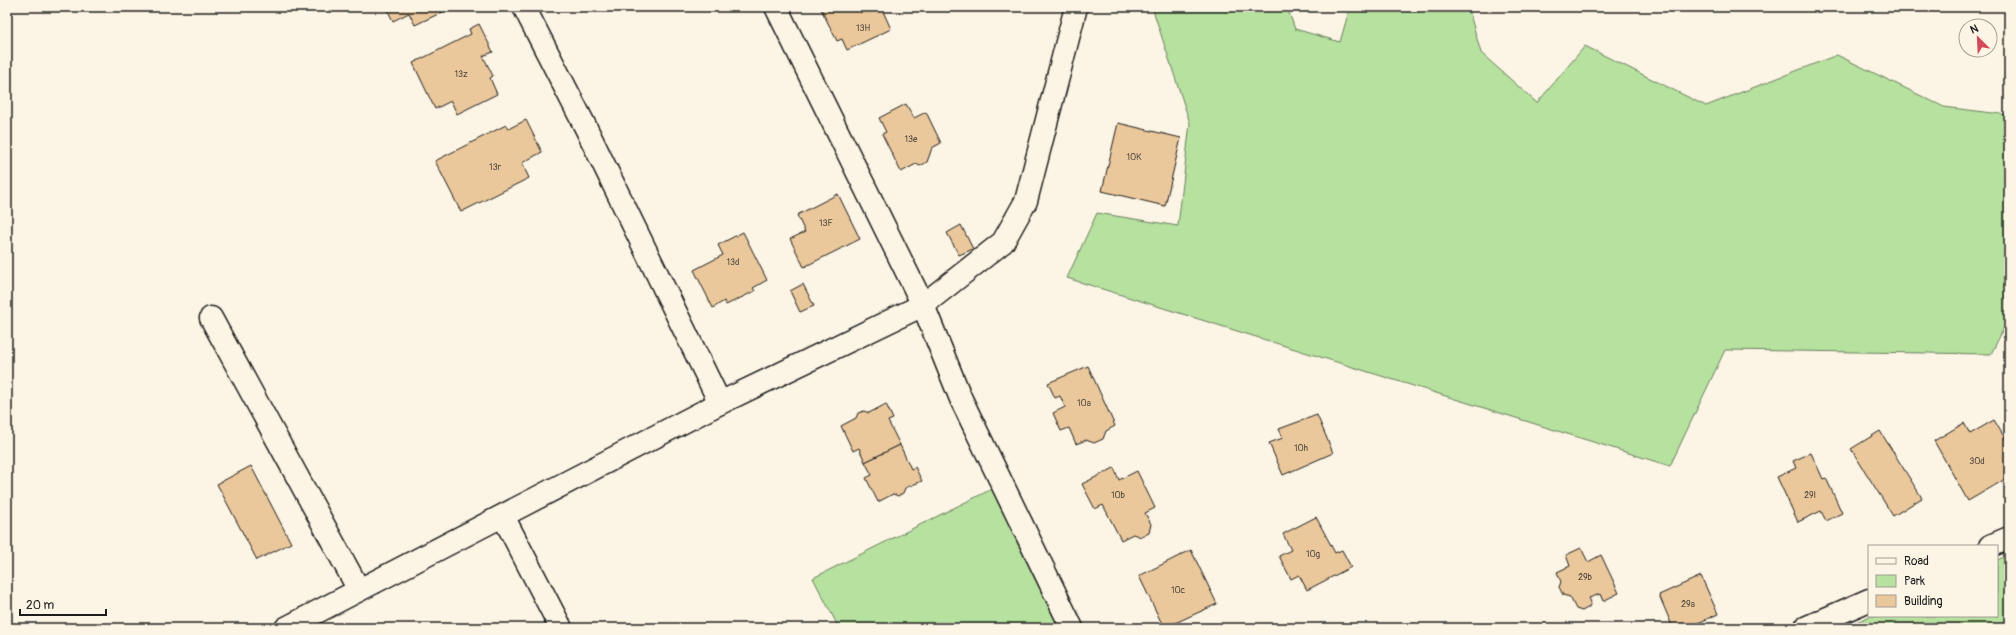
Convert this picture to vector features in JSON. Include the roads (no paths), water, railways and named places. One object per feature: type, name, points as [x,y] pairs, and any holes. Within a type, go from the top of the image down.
[{"type":"street","points":[[524,7],[586,128],[720,403]]},
{"type":"street","points":[[776,7],[923,305],[961,399],[1072,628]]},
{"type":"street","points":[[286,628],[720,403],[923,305],[1003,242],[1026,201],[1076,7]]},
{"type":"street","points":[[211,318],[359,590]]},
{"type":"street","points":[[503,516],[561,628]]},
{"type":"street","points":[[1992,545],[2009,538]]},
{"type":"street","points":[[1805,628],[1868,600]]}]
